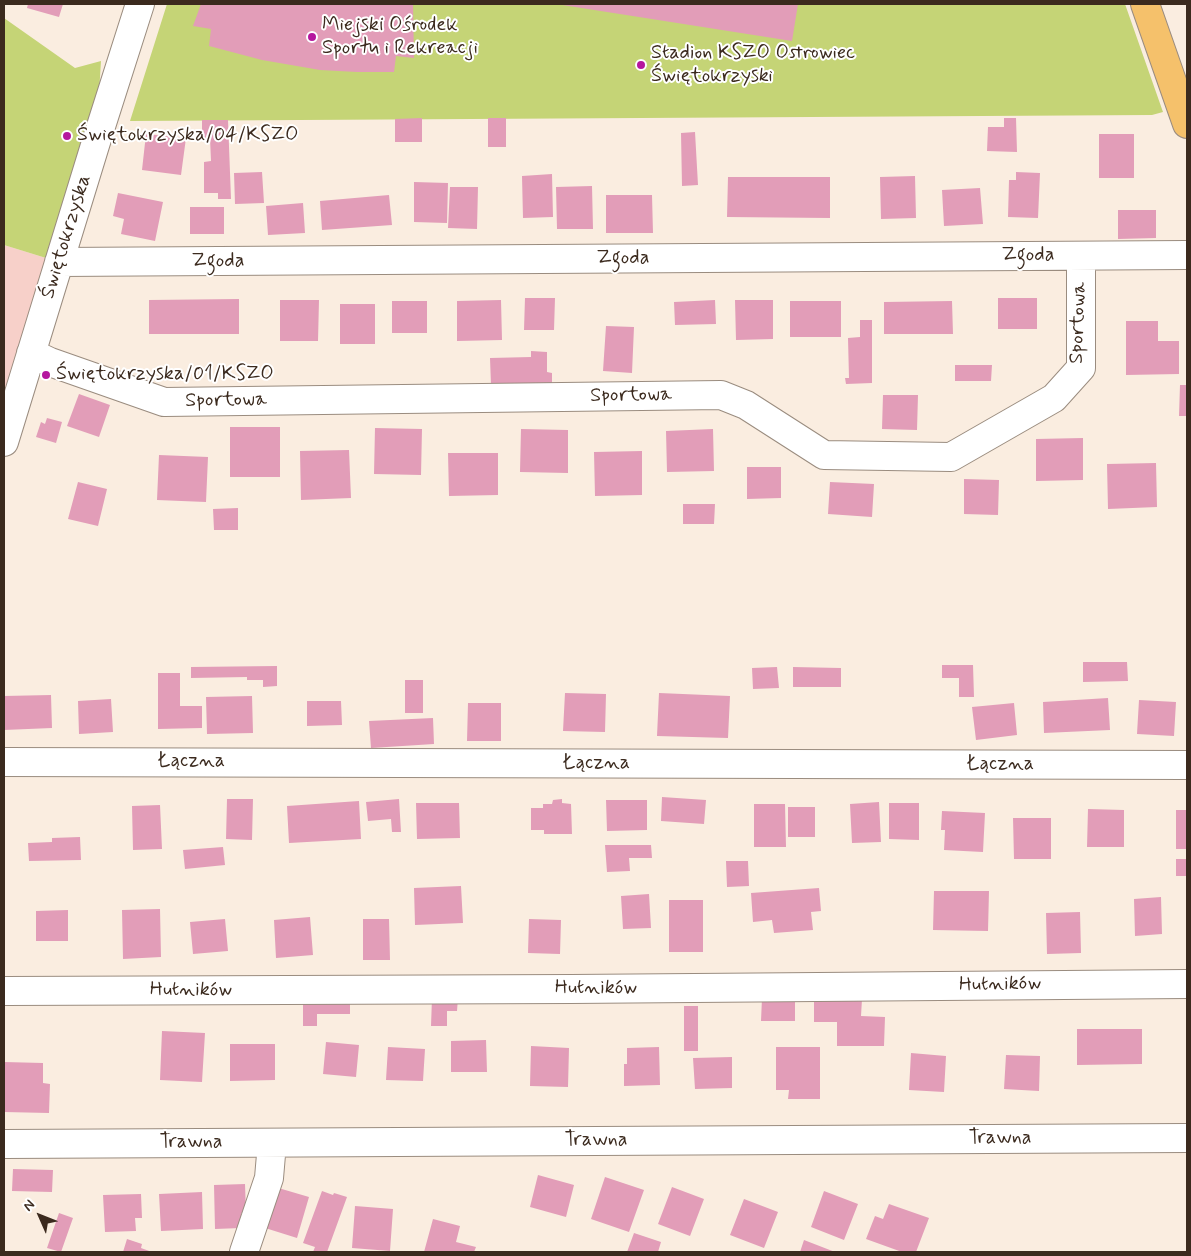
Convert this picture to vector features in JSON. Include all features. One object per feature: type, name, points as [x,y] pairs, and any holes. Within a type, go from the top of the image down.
[{"type":"main road","points":[[1145,4],[1187,124]]},
{"type":"street","name":"Świętokrzyska","points":[[4,442],[140,4]]},
{"type":"street","name":"Zgoda","points":[[59,262],[1187,255]]},
{"type":"street","name":"Sportowa","points":[[31,353],[50,362],[164,402],[720,395],[746,405],[824,455],[951,457],[1054,398],[1081,368],[1081,256]]},
{"type":"street","name":"Łączna","points":[[4,762],[1187,765]]},
{"type":"street","name":"Hutników","points":[[4,991],[1187,984]]},
{"type":"street","name":"Trawna","points":[[4,1144],[1187,1138]]},
{"type":"street","points":[[244,1252],[269,1178],[272,1143]]},
{"type":"shaded area","points":[[4,245],[59,262],[4,442]]},
{"type":"green space","name":"Stadion KSZO Ostrowiec Świętokrzyski","points":[[167,4],[1125,4],[1163,112],[1152,115],[130,121]]},
{"type":"green space","points":[[4,18],[75,68],[101,61],[96,142],[59,262],[4,245]]},
{"type":"building","points":[[28,4],[63,4],[59,17],[27,8]]},
{"type":"building","name":"Miejski Ośrodek Sportu i Rekreacji","points":[[201,4],[413,4],[414,58],[396,56],[394,72],[320,70],[262,60],[209,46],[211,29],[193,26]]},
{"type":"building","points":[[556,4],[798,4],[792,41]]},
{"type":"building","points":[[422,118],[422,142],[395,142],[395,119]]},
{"type":"building","points":[[488,118],[506,118],[506,147],[488,147]]},
{"type":"building","points":[[1004,118],[1016,118],[1017,152],[987,151],[988,127],[1004,127]]},
{"type":"building","points":[[202,120],[228,120],[231,199],[218,199],[218,193],[204,193],[204,162],[211,161],[210,138],[202,138]]},
{"type":"building","points":[[695,132],[698,185],[682,186],[681,133]]},
{"type":"building","points":[[146,134],[186,138],[181,175],[142,170]]},
{"type":"building","points":[[1099,134],[1134,134],[1134,178],[1099,178]]},
{"type":"building","points":[[262,172],[264,203],[235,204],[234,173]]},
{"type":"building","points":[[1016,172],[1040,173],[1038,218],[1008,217],[1009,180],[1016,180]]},
{"type":"building","points":[[552,174],[553,217],[523,218],[522,176]]},
{"type":"building","points":[[915,176],[916,218],[881,219],[880,177]]},
{"type":"building","points":[[728,177],[830,177],[830,218],[727,217]]},
{"type":"building","points":[[414,182],[448,183],[447,223],[414,222]]},
{"type":"building","points":[[592,186],[593,229],[557,229],[556,187]]},
{"type":"building","points":[[450,187],[478,187],[477,229],[448,228]]},
{"type":"building","points":[[980,188],[983,224],[944,226],[942,190]]},
{"type":"building","points":[[118,193],[163,202],[155,241],[121,234],[124,219],[113,216]]},
{"type":"building","points":[[389,195],[392,225],[322,230],[320,201]]},
{"type":"building","points":[[606,195],[652,195],[653,233],[606,233]]},
{"type":"building","points":[[303,203],[305,233],[268,235],[266,206]]},
{"type":"building","points":[[190,207],[224,207],[224,234],[190,234]]},
{"type":"building","points":[[1118,210],[1156,210],[1156,238],[1118,239]]},
{"type":"building","points":[[525,298],[555,298],[554,330],[524,330]]},
{"type":"building","points":[[998,298],[1037,298],[1037,329],[998,329]]},
{"type":"building","points":[[239,299],[239,334],[149,334],[149,300]]},
{"type":"building","points":[[280,300],[319,300],[318,341],[280,341]]},
{"type":"building","points":[[501,300],[502,340],[457,341],[457,301]]},
{"type":"building","points":[[715,300],[716,324],[675,325],[674,302]]},
{"type":"building","points":[[735,300],[773,300],[773,339],[736,340]]},
{"type":"building","points":[[392,301],[427,301],[427,333],[392,333]]},
{"type":"building","points":[[790,301],[841,301],[841,337],[790,337]]},
{"type":"building","points":[[952,301],[953,334],[884,334],[884,302]]},
{"type":"building","points":[[340,304],[375,304],[375,344],[340,344]]},
{"type":"building","points":[[860,320],[872,320],[872,383],[846,384],[845,378],[849,378],[848,338],[860,337]]},
{"type":"building","points":[[1126,321],[1158,321],[1158,341],[1179,341],[1179,374],[1126,375]]},
{"type":"building","points":[[606,326],[634,327],[632,373],[603,371]]},
{"type":"building","points":[[531,351],[547,352],[547,372],[552,373],[552,384],[491,385],[490,358],[531,357]]},
{"type":"building","points":[[955,365],[992,365],[991,381],[955,381]]},
{"type":"building","points":[[1180,385],[1187,385],[1187,416],[1179,416]]},
{"type":"building","points":[[79,394],[110,405],[99,437],[67,426]]},
{"type":"building","points":[[883,395],[918,395],[917,430],[882,429]]},
{"type":"building","points":[[47,418],[62,422],[56,443],[36,437],[41,422],[45,424]]},
{"type":"building","points":[[230,427],[280,427],[280,477],[230,477]]},
{"type":"building","points":[[375,428],[422,429],[421,475],[374,474]]},
{"type":"building","points":[[521,429],[568,430],[568,473],[520,472]]},
{"type":"building","points":[[713,429],[714,471],[667,472],[666,431]]},
{"type":"building","points":[[1083,438],[1083,480],[1036,481],[1036,439]]},
{"type":"building","points":[[349,450],[351,498],[301,500],[300,451]]},
{"type":"building","points":[[642,451],[642,495],[595,496],[594,452]]},
{"type":"building","points":[[448,453],[498,453],[498,495],[449,496]]},
{"type":"building","points":[[159,455],[208,457],[206,502],[157,500]]},
{"type":"building","points":[[1156,463],[1157,507],[1108,509],[1107,464]]},
{"type":"building","points":[[747,467],[781,467],[781,498],[747,499]]},
{"type":"building","points":[[964,479],[999,480],[998,515],[964,514]]},
{"type":"building","points":[[78,482],[107,489],[98,526],[68,519]]},
{"type":"building","points":[[830,482],[874,484],[872,517],[828,514]]},
{"type":"building","points":[[683,504],[715,504],[714,524],[683,524]]},
{"type":"building","points":[[238,508],[238,530],[214,530],[213,509]]},
{"type":"building","points":[[1083,662],[1127,662],[1128,681],[1083,682]]},
{"type":"building","points":[[942,665],[973,665],[974,697],[959,697],[959,678],[942,678]]},
{"type":"building","points":[[277,666],[277,686],[263,687],[263,680],[247,680],[247,677],[191,678],[191,667]]},
{"type":"building","points":[[777,667],[779,688],[753,689],[752,668]]},
{"type":"building","points":[[793,667],[841,668],[841,687],[793,687]]},
{"type":"building","points":[[158,673],[180,673],[180,706],[202,706],[202,728],[158,729]]},
{"type":"building","points":[[405,680],[423,680],[423,713],[405,713]]},
{"type":"building","points":[[565,693],[606,694],[605,732],[563,731]]},
{"type":"building","points":[[659,693],[730,696],[728,738],[657,736]]},
{"type":"building","points":[[51,695],[52,728],[4,730],[4,696]]},
{"type":"building","points":[[252,696],[253,733],[207,734],[206,697]]},
{"type":"building","points":[[1108,698],[1110,730],[1044,733],[1043,702]]},
{"type":"building","points":[[111,699],[113,732],[79,734],[78,701]]},
{"type":"building","points":[[1139,700],[1176,702],[1174,736],[1137,734]]},
{"type":"building","points":[[307,701],[341,701],[342,725],[307,726]]},
{"type":"building","points":[[468,703],[501,703],[501,741],[467,741]]},
{"type":"building","points":[[1014,703],[1017,735],[976,740],[972,707]]},
{"type":"building","points":[[433,718],[434,744],[371,748],[369,721]]},
{"type":"building","points":[[662,797],[706,800],[704,824],[661,821]]},
{"type":"building","points":[[227,799],[253,799],[252,840],[226,839]]},
{"type":"building","points":[[399,799],[401,832],[392,832],[391,819],[368,821],[366,802]]},
{"type":"building","points":[[562,799],[562,803],[571,804],[572,834],[544,834],[544,830],[531,830],[531,808],[543,808],[543,804],[552,804],[553,800]]},
{"type":"building","points":[[606,800],[647,800],[647,830],[607,831]]},
{"type":"building","points":[[359,801],[361,839],[289,843],[287,806]]},
{"type":"building","points":[[879,802],[881,842],[852,843],[850,804]]},
{"type":"building","points":[[416,803],[459,803],[460,838],[417,839]]},
{"type":"building","points":[[889,803],[919,803],[919,840],[889,839]]},
{"type":"building","points":[[754,804],[785,804],[786,847],[754,847]]},
{"type":"building","points":[[160,805],[162,849],[133,850],[132,806]]},
{"type":"building","points":[[788,807],[815,807],[815,837],[788,837]]},
{"type":"building","points":[[1088,809],[1124,810],[1124,847],[1087,847]]},
{"type":"building","points":[[1176,810],[1187,810],[1187,849],[1176,849]]},
{"type":"building","points":[[942,811],[985,813],[983,852],[944,850],[945,830],[941,830]]},
{"type":"building","points":[[1013,818],[1051,818],[1051,859],[1014,859]]},
{"type":"building","points":[[80,837],[81,860],[29,861],[28,843],[52,842],[52,838]]},
{"type":"building","points":[[605,845],[651,845],[652,858],[629,858],[630,871],[607,872]]},
{"type":"building","points":[[223,847],[225,865],[185,869],[183,850]]},
{"type":"building","points":[[1176,859],[1187,859],[1187,876],[1176,876]]},
{"type":"building","points":[[726,861],[748,861],[749,886],[727,887]]},
{"type":"building","points":[[461,886],[463,923],[415,925],[414,888]]},
{"type":"building","points":[[819,888],[821,911],[811,912],[813,930],[774,933],[772,920],[753,922],[751,893]]},
{"type":"building","points":[[934,891],[989,891],[988,931],[933,930]]},
{"type":"building","points":[[649,894],[651,928],[623,929],[621,896]]},
{"type":"building","points":[[1161,897],[1162,934],[1135,936],[1134,899]]},
{"type":"building","points":[[669,900],[703,900],[703,952],[669,952]]},
{"type":"building","points":[[160,909],[161,957],[123,959],[122,910]]},
{"type":"building","points":[[68,910],[68,941],[36,941],[36,911]]},
{"type":"building","points":[[1080,912],[1081,953],[1047,954],[1046,913]]},
{"type":"building","points":[[310,917],[313,955],[276,958],[274,920]]},
{"type":"building","points":[[225,919],[228,951],[193,954],[190,922]]},
{"type":"building","points":[[363,919],[389,919],[390,960],[363,960]]},
{"type":"building","points":[[529,919],[561,920],[560,954],[528,953]]},
{"type":"building","points":[[432,998],[458,998],[457,1011],[447,1011],[447,1026],[431,1026]]},
{"type":"building","points":[[762,998],[795,998],[795,1021],[761,1021]]},
{"type":"building","points":[[814,998],[862,999],[861,1016],[885,1017],[884,1046],[837,1046],[837,1022],[814,1022]]},
{"type":"building","points":[[350,999],[350,1014],[317,1014],[317,1026],[303,1026],[303,1000]]},
{"type":"building","points":[[684,1006],[698,1006],[698,1051],[684,1051]]},
{"type":"building","points":[[1077,1029],[1142,1029],[1142,1064],[1077,1065]]},
{"type":"building","points":[[162,1031],[205,1033],[202,1082],[160,1080]]},
{"type":"building","points":[[486,1040],[487,1072],[451,1072],[451,1041]]},
{"type":"building","points":[[326,1042],[359,1045],[356,1077],[323,1074]]},
{"type":"building","points":[[230,1044],[275,1044],[275,1080],[230,1081]]},
{"type":"building","points":[[531,1046],[569,1048],[568,1087],[530,1086]]},
{"type":"building","points":[[388,1047],[425,1049],[423,1081],[386,1080]]},
{"type":"building","points":[[659,1047],[660,1085],[624,1086],[624,1064],[627,1064],[627,1048]]},
{"type":"building","points":[[776,1047],[820,1047],[820,1099],[788,1099],[789,1090],[776,1090]]},
{"type":"building","points":[[911,1053],[946,1056],[944,1092],[909,1090]]},
{"type":"building","points":[[1006,1055],[1040,1056],[1039,1091],[1004,1089]]},
{"type":"building","points":[[732,1057],[732,1088],[695,1089],[693,1058]]},
{"type":"building","points":[[4,1062],[43,1063],[43,1083],[50,1084],[49,1113],[4,1112]]},
{"type":"building","points":[[13,1169],[53,1170],[52,1192],[12,1191]]},
{"type":"building","points":[[538,1175],[574,1185],[566,1217],[530,1207]]},
{"type":"building","points":[[605,1177],[644,1190],[629,1232],[591,1219]]},
{"type":"building","points":[[245,1184],[246,1213],[241,1213],[241,1228],[215,1229],[214,1185]]},
{"type":"building","points":[[275,1187],[309,1197],[297,1238],[262,1227]]},
{"type":"building","points":[[672,1187],[704,1199],[690,1236],[658,1224]]},
{"type":"building","points":[[322,1191],[347,1197],[327,1252],[313,1252],[315,1247],[303,1243]]},
{"type":"building","points":[[824,1191],[858,1204],[844,1240],[811,1227]]},
{"type":"building","points":[[202,1192],[203,1229],[161,1231],[159,1194]]},
{"type":"building","points":[[141,1194],[142,1218],[135,1218],[136,1231],[105,1232],[103,1195]]},
{"type":"building","points":[[744,1199],[778,1212],[764,1248],[730,1235]]},
{"type":"building","points":[[889,1204],[929,1218],[916,1252],[902,1252],[866,1239],[875,1216],[883,1219]]},
{"type":"building","points":[[355,1206],[393,1209],[390,1251],[352,1248]]},
{"type":"building","points":[[59,1213],[73,1218],[61,1252],[47,1248]]},
{"type":"building","points":[[433,1219],[460,1226],[456,1242],[476,1247],[474,1252],[424,1252]]},
{"type":"building","points":[[634,1233],[661,1242],[658,1252],[627,1252]]},
{"type":"building","points":[[127,1239],[142,1244],[141,1248],[152,1252],[123,1252]]},
{"type":"building","points":[[804,1240],[835,1252],[800,1252]]},
{"type":"place","name":"Miejski Ośrodek Sportu i Rekreacji","points":[[312,37]]},
{"type":"place","name":"Stadion KSZO Ostrowiec Świętokrzyski","points":[[641,65]]},
{"type":"place","name":"Świętokrzyska/04/KSZO","points":[[67,136]]},
{"type":"place","name":"Świętokrzyska/01/KSZO","points":[[46,375]]}]
